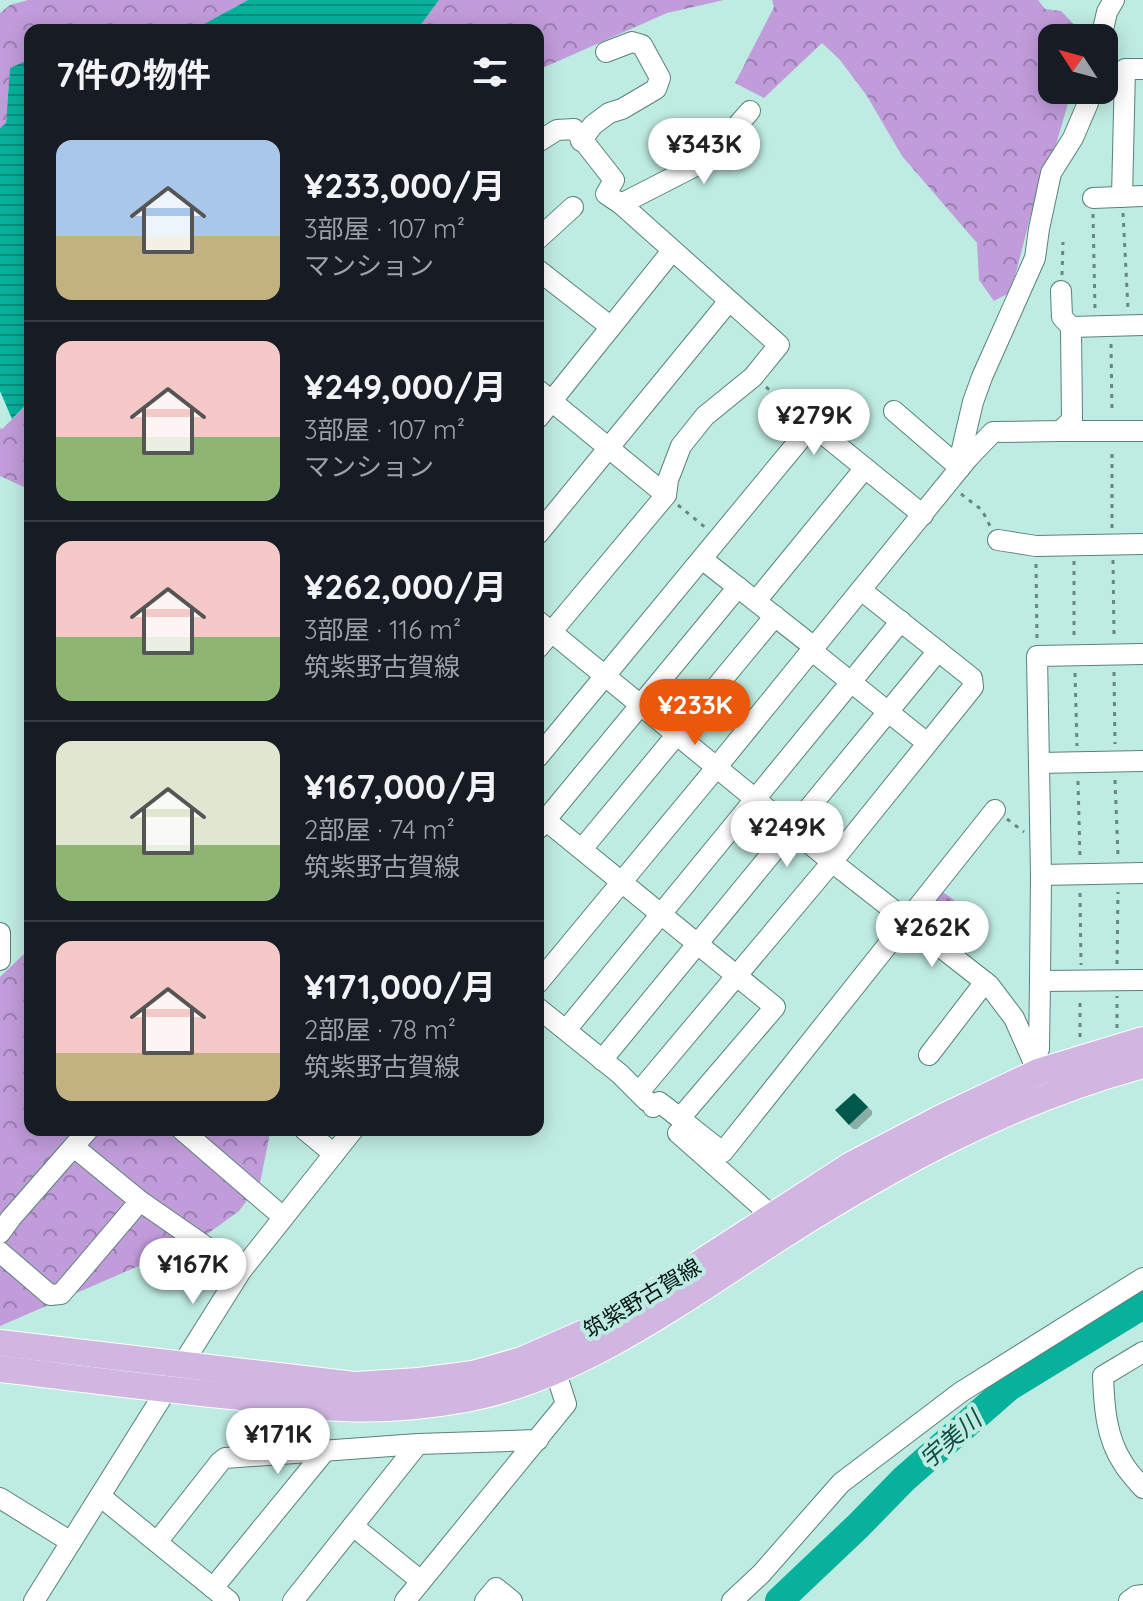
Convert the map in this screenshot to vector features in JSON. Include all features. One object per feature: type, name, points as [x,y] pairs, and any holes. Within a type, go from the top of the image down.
[{"type":"main road","name":"筑紫野古賀線","points":[[0,1343],[355,1385],[473,1374],[522,1360],[609,1322],[851,1165],[1036,1066],[1143,1040]]},
{"type":"main road","name":"筑紫野古賀線","points":[[0,1369],[343,1408],[406,1407],[466,1399],[508,1388],[555,1370],[639,1327],[869,1182],[937,1145],[1077,1085],[1143,1065]]},
{"type":"street","points":[[1104,24],[1114,0]]},
{"type":"street","points":[[581,141],[593,125],[609,113],[656,89],[660,78],[642,45],[632,42],[606,52]]},
{"type":"street","points":[[1093,198],[1133,197],[1125,69],[1143,69]]},
{"type":"street","points":[[959,470],[977,390],[1035,258],[1051,173],[1073,138],[1088,104]]},
{"type":"street","points":[[621,204],[707,160],[750,111]]},
{"type":"street","points":[[544,138],[557,130],[574,129],[614,180],[606,194],[779,345],[753,377],[705,416],[681,446],[668,480],[666,495],[544,632]]},
{"type":"street","points":[[544,234],[573,207]]},
{"type":"street","points":[[666,495],[545,396],[611,327],[672,251]]},
{"type":"street","points":[[544,275],[611,327]]},
{"type":"street","points":[[1060,431],[1072,420],[1071,327],[1062,317],[1061,291]]},
{"type":"street","points":[[544,527],[729,301]]},
{"type":"street","points":[[1071,327],[1136,325]]},
{"type":"street","points":[[894,411],[959,470]]},
{"type":"street","points":[[544,750],[812,425],[923,515]]},
{"type":"street","points":[[544,976],[993,432],[1143,431]]},
{"type":"street","points":[[756,601],[865,468]]},
{"type":"street","points":[[998,540],[1036,546],[1143,544]]},
{"type":"street","points":[[702,559],[927,743]]},
{"type":"street","points":[[544,818],[738,587]]},
{"type":"street","points":[[646,1100],[737,975],[973,687],[972,678],[861,590]]},
{"type":"street","points":[[582,849],[775,616]]},
{"type":"street","points":[[566,1030],[901,621]]},
{"type":"street","points":[[544,635],[604,676],[985,982],[1014,1018],[1036,1066]]},
{"type":"street","points":[[602,1060],[938,651]]},
{"type":"street","points":[[1036,1066],[1039,1049],[1041,875],[1037,656],[1143,654]]},
{"type":"street","points":[[1039,763],[1143,761]]},
{"type":"street","points":[[646,1100],[659,1102],[723,1152],[995,810]]},
{"type":"street","points":[[544,823],[582,849],[775,1007],[681,1117]]},
{"type":"street","points":[[1041,875],[1143,873]]},
{"type":"street","points":[[0,933],[0,960]]},
{"type":"street","points":[[1040,981],[1143,980]]},
{"type":"street","points":[[929,1055],[985,982]]},
{"type":"street","points":[[544,1013],[602,1060],[686,1141],[763,1208],[771,1219]]},
{"type":"street","points":[[0,1233],[83,1136]]},
{"type":"street","points":[[189,1136],[283,1217]]},
{"type":"street","points":[[312,1136],[334,1154]]},
{"type":"street","points":[[34,1601],[241,1271],[348,1136]]},
{"type":"street","points":[[74,1147],[140,1201],[241,1271]]},
{"type":"street","points":[[0,1252],[50,1295],[61,1294],[140,1201]]},
{"type":"street","points":[[732,1601],[761,1574],[841,1483],[961,1392],[1143,1278]]},
{"type":"street","points":[[1143,1352],[1103,1376],[1104,1406],[1110,1436],[1122,1462],[1143,1488]]},
{"type":"street","points":[[405,1601],[566,1404],[555,1370]]},
{"type":"street","points":[[157,1542],[225,1458],[418,1444],[538,1440]]},
{"type":"street","points":[[293,1601],[418,1444]]},
{"type":"street","points":[[100,1496],[221,1594],[325,1451]]},
{"type":"street","points":[[0,1498],[71,1542]]},
{"type":"street","points":[[353,1526],[421,1581]]},
{"type":"street","points":[[485,1601],[496,1588],[512,1601]]},
{"type":"street","points":[[1129,1601],[1143,1595]]},
{"type":"path","points":[[1133,197],[1136,325]]},
{"type":"path","points":[[1093,198],[1095,326]]},
{"type":"path","points":[[1061,291],[1063,242]]},
{"type":"path","points":[[753,377],[812,425]]},
{"type":"path","points":[[959,470],[998,540]]},
{"type":"path","points":[[666,495],[719,538]]},
{"type":"path","points":[[1074,545],[1080,1037]]},
{"type":"path","points":[[1036,546],[1037,656]]},
{"type":"path","points":[[995,810],[1033,839],[1040,839]]},
{"type":"path","points":[[1117,980],[1117,1032]]},
{"type":"green space","points":[[28,0],[248,0],[204,24],[24,24],[24,62],[10,69],[6,123],[0,128],[0,13],[10,5]]},
{"type":"green space","points":[[439,0],[724,0],[667,13],[544,67],[544,24],[421,24]]},
{"type":"green space","points":[[772,0],[1038,0],[1045,9],[1061,11],[1074,24],[1038,24],[1038,104],[1068,104],[1055,148],[1039,183],[1011,292],[994,301],[979,280],[977,243],[902,156],[867,96],[840,60],[822,43],[764,98],[735,83],[774,7]]},
{"type":"green space","points":[[24,408],[24,487],[0,476],[2,429]]},
{"type":"green space","points":[[939,889],[982,921],[961,950],[917,917]]},
{"type":"green space","points":[[23,955],[24,1136],[269,1136],[260,1183],[239,1211],[199,1240],[0,1326],[0,977]]},
{"type":"shaded area","points":[[248,0],[439,0],[421,24],[204,24]]},
{"type":"shaded area","points":[[24,62],[24,407],[12,419],[0,391],[0,128],[6,123],[10,68]]},
{"type":"building","points":[[854,1093],[868,1107],[849,1125],[835,1110]]},
{"type":"waterway","name":"宇美川","points":[[779,1601],[904,1479],[1009,1387],[1143,1305]]}]
